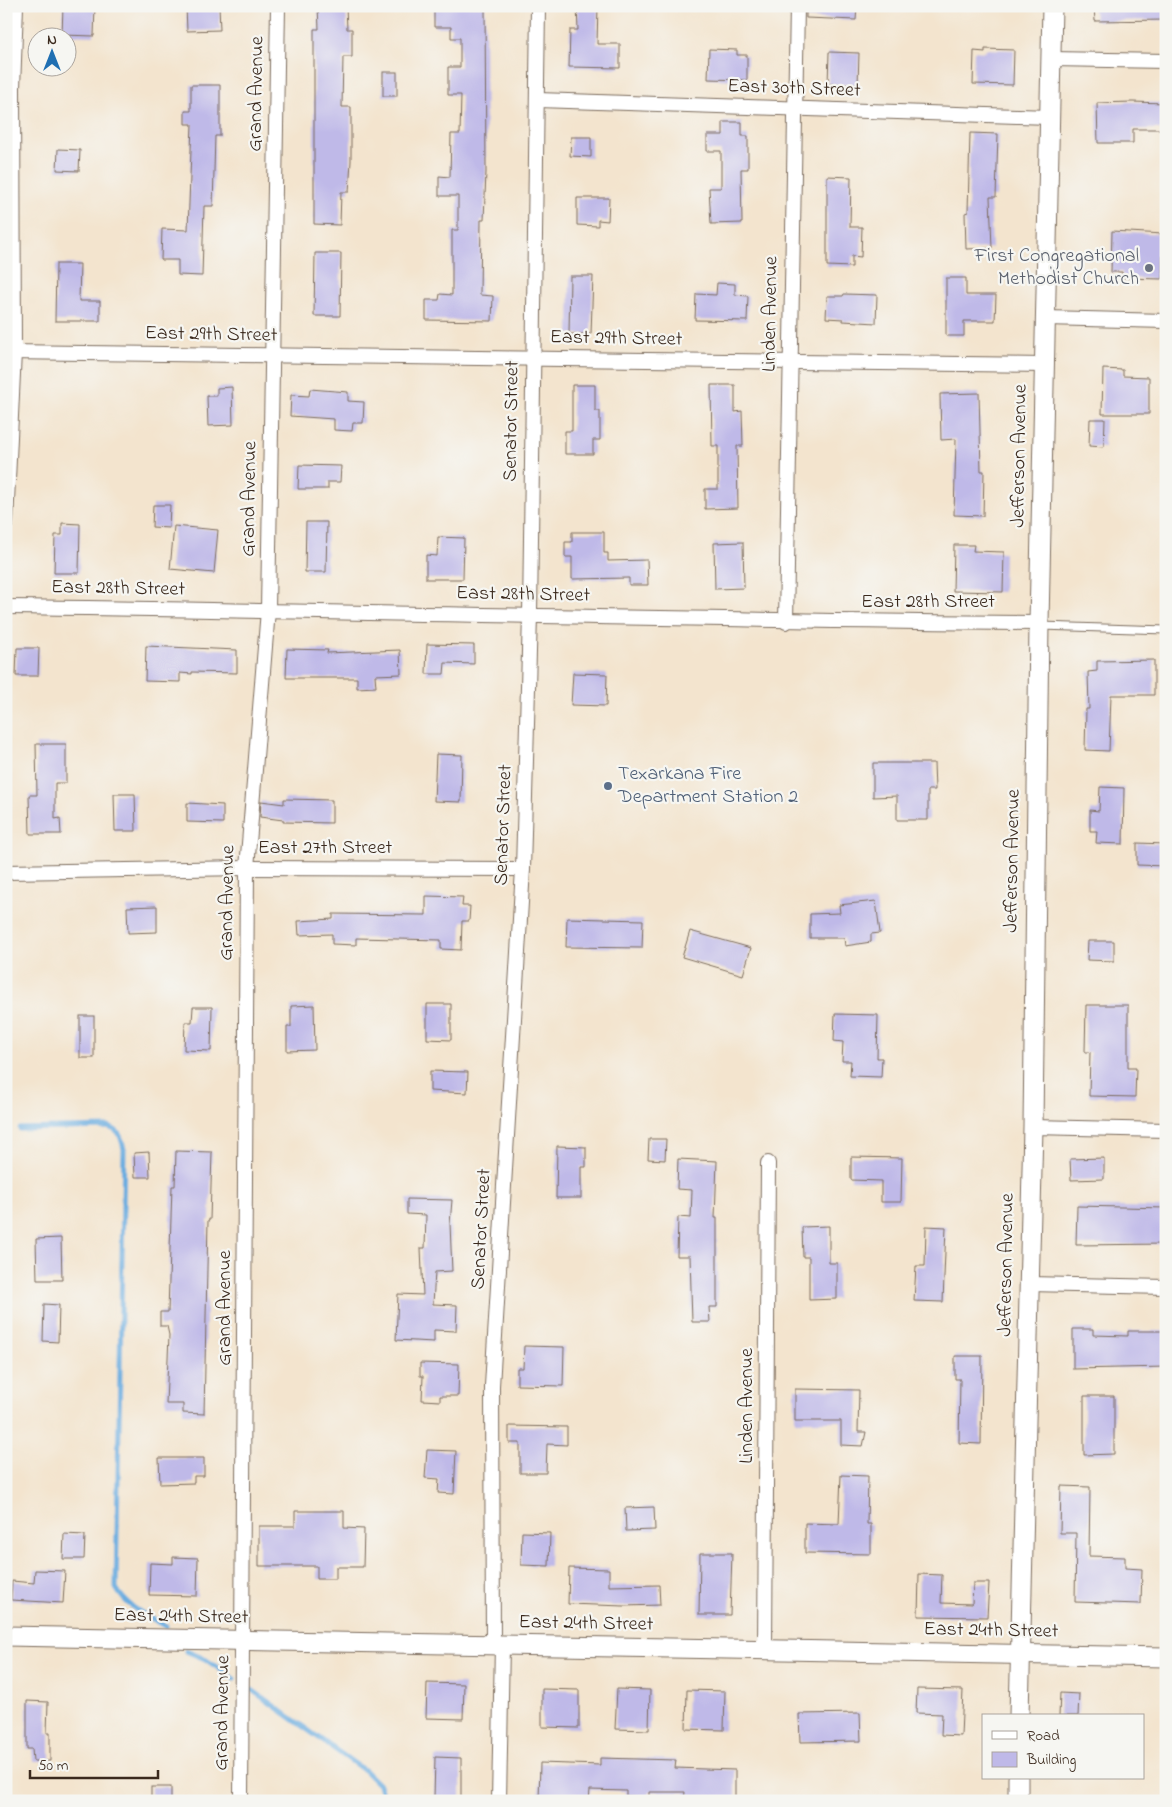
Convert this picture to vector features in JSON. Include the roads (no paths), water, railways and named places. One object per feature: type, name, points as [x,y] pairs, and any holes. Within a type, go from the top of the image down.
[{"type":"main road","name":"Jefferson Avenue","points":[[1019,1714],[1029,1284],[1039,624],[1052,6]]},
{"type":"main road","name":"East 24th Street","points":[[6,1636],[1166,1657]]},
{"type":"main road","points":[[1018,1780],[1018,1801]]},
{"type":"street","points":[[6,523],[10,352],[10,88],[16,6]]},
{"type":"street","name":"Grand Avenue","points":[[241,1801],[244,1640],[247,868],[268,610],[278,6]]},
{"type":"street","name":"Senator Street","points":[[499,1801],[498,1645],[492,1386],[523,869],[530,615],[538,6]]},
{"type":"street","name":"Linden Avenue","points":[[786,622],[797,6]]},
{"type":"street","points":[[1051,59],[1166,61]]},
{"type":"street","name":"East 30th Street","points":[[538,100],[1050,117]]},
{"type":"street","points":[[1045,318],[1166,321]]},
{"type":"street","name":"East 29th Street","points":[[10,352],[1045,365]]},
{"type":"street","name":"East 28th Street","points":[[6,607],[530,615],[786,622],[1039,624]]},
{"type":"street","name":"East 27th Street","points":[[6,872],[247,868],[523,869]]},
{"type":"street","points":[[1032,1127],[1166,1130]]},
{"type":"street","name":"Linden Avenue","points":[[765,1650],[768,1163]]},
{"type":"street","points":[[1029,1284],[1166,1287]]},
{"type":"lane","points":[[1039,624],[1166,630]]},
{"type":"waterway","points":[[20,1129],[108,1127],[118,1133],[122,1141],[124,1149],[116,1588],[131,1606],[166,1626]]},
{"type":"waterway","points":[[186,1651],[205,1659],[234,1679]]},
{"type":"waterway","points":[[252,1690],[365,1771],[379,1785],[385,1801]]},
{"type":"place","name":"First Congregational Methodist Church","points":[[1149,268]]},
{"type":"place","name":"Texarkana Fire Department Station 2","points":[[608,786]]}]
